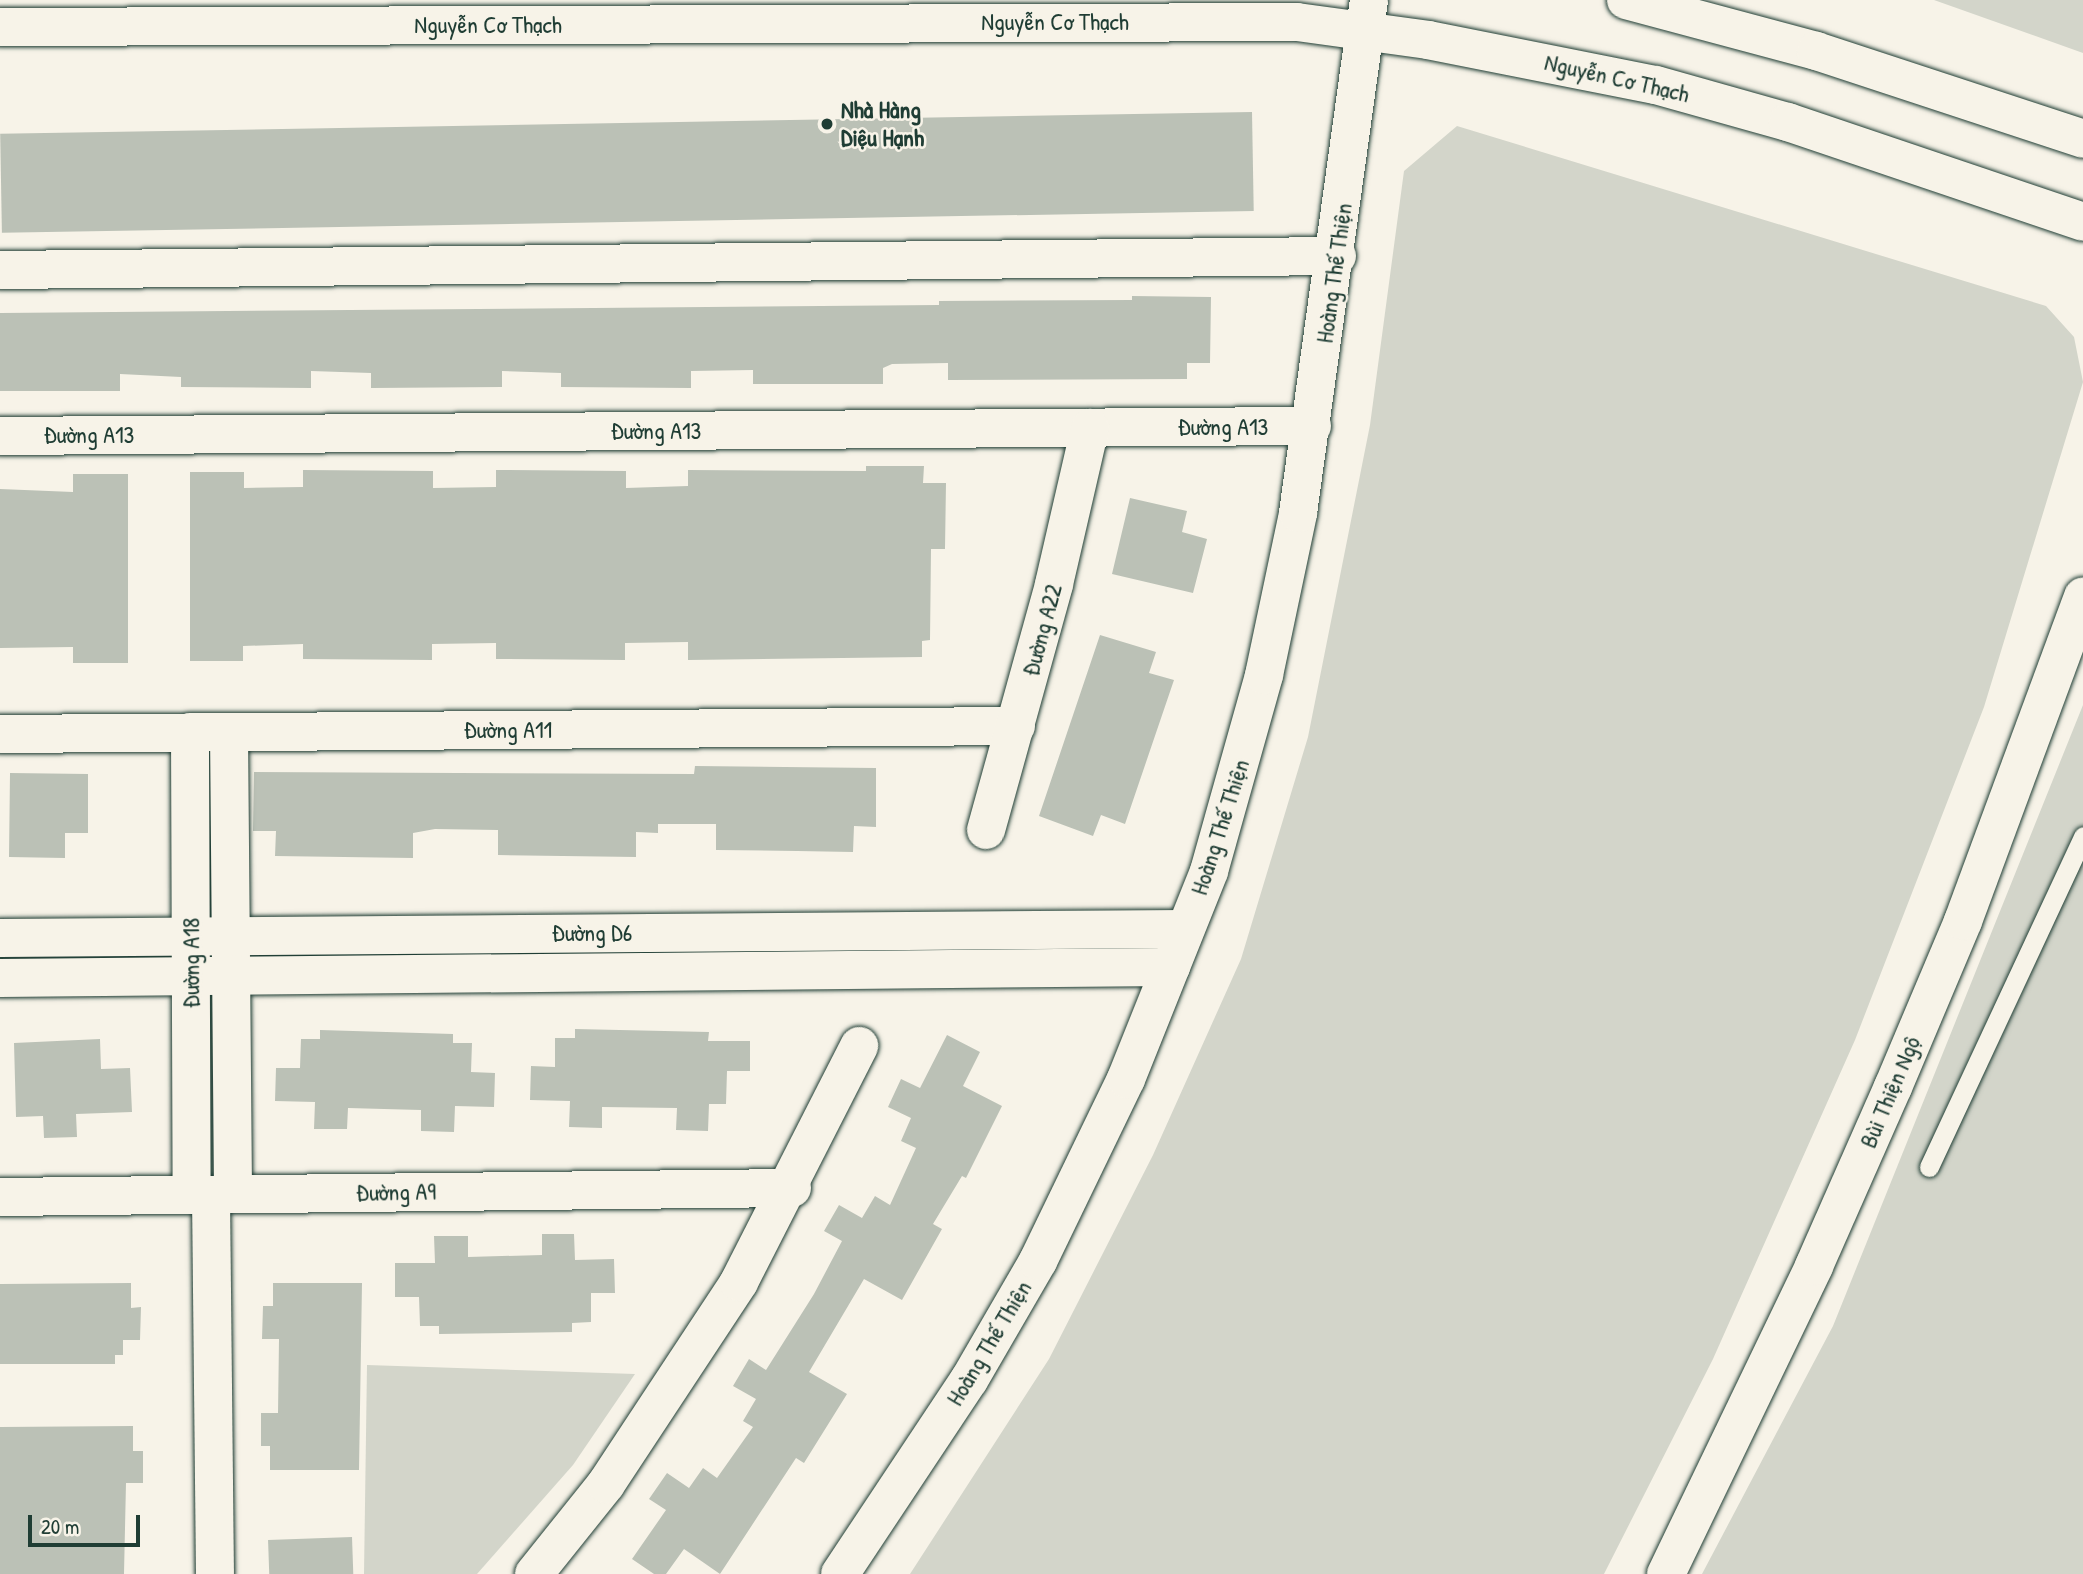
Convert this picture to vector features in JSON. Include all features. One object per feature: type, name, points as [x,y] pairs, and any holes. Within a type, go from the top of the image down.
[{"type":"street","points":[[1626,0],[1816,51],[2083,139]]},
{"type":"street","name":"Nguyễn Cơ Thạch","points":[[0,27],[831,11],[1297,22],[1367,15],[1656,85],[1788,122],[2083,222]]},
{"type":"street","name":"Hoàng Thế Thiện","points":[[840,1574],[968,1380],[1038,1261],[1126,1079],[1216,847],[1264,675],[1312,426],[1337,256],[1367,15]]},
{"type":"street","points":[[0,270],[1337,256]]},
{"type":"street","name":"Đường A13","points":[[0,436],[1312,426]]},
{"type":"street","name":"Đường A22","points":[[986,831],[1016,726],[1090,428]]},
{"type":"street","name":"Bùi Thiện Ngộ","points":[[1666,1574],[1814,1266],[1893,1087],[1968,909],[2083,596]]},
{"type":"street","name":"Đường A11","points":[[0,734],[1016,726]]},
{"type":"street","name":"Đường A18","points":[[190,732],[191,976],[212,1194],[215,1574]]},
{"type":"street","name":"Đường A18","points":[[212,1194],[231,976],[229,732]]},
{"type":"street","name":"Đường D6","points":[[0,938],[1185,929]]},
{"type":"street","name":"Đường D6","points":[[0,978],[1171,967]]},
{"type":"street","points":[[550,1569],[670,1390],[792,1188],[859,1046]]},
{"type":"street","name":"Đường A9","points":[[0,1197],[792,1188]]},
{"type":"lane","points":[[1930,1167],[2083,836]]},
{"type":"shaded area","points":[[1934,0],[2083,0],[2083,53]]},
{"type":"shaded area","points":[[1457,126],[2046,306],[2074,337],[2083,382],[1984,707],[1855,1040],[1713,1359],[1604,1574],[910,1574],[1049,1359],[1153,1155],[1241,959],[1308,737],[1370,425],[1404,171]]},
{"type":"shaded area","points":[[2083,705],[2083,1574],[1702,1574],[1833,1326]]},
{"type":"shaded area","points":[[367,1365],[635,1374],[573,1465],[477,1574],[364,1574]]},
{"type":"building","points":[[1252,112],[1254,211],[2,233],[0,134]]},
{"type":"building","points":[[1132,296],[1211,297],[1210,363],[1187,363],[1187,379],[948,380],[948,363],[892,364],[883,368],[883,384],[753,384],[753,370],[691,371],[691,388],[561,387],[561,373],[502,371],[502,387],[371,388],[371,373],[311,371],[311,388],[181,387],[181,377],[120,374],[120,391],[0,391],[0,313],[939,305],[939,301],[1132,300]]},
{"type":"building","points":[[866,466],[924,466],[923,483],[946,483],[945,549],[931,549],[930,640],[922,641],[922,657],[688,660],[688,642],[625,643],[625,660],[496,659],[496,643],[432,644],[432,660],[303,659],[303,644],[243,646],[243,661],[190,661],[190,472],[244,472],[244,488],[303,487],[303,470],[433,471],[433,488],[496,487],[496,470],[626,471],[626,488],[688,486],[688,470],[866,471]]},
{"type":"building","points":[[73,474],[128,474],[128,663],[73,663],[73,647],[0,648],[0,489],[73,492]]},
{"type":"building","points":[[1130,498],[1187,511],[1182,532],[1207,539],[1193,593],[1112,574]]},
{"type":"building","points":[[1100,635],[1156,652],[1149,673],[1174,680],[1125,824],[1101,815],[1093,836],[1039,816]]},
{"type":"building","points":[[695,766],[876,768],[876,827],[854,826],[853,852],[716,850],[716,824],[658,824],[658,833],[636,832],[636,857],[498,855],[498,830],[435,829],[413,833],[413,858],[275,856],[276,831],[253,831],[254,772],[694,774]]},
{"type":"building","points":[[10,773],[88,774],[88,833],[65,833],[65,858],[9,857]]},
{"type":"building","points":[[575,1029],[709,1032],[708,1041],[750,1041],[750,1071],[727,1071],[726,1104],[709,1104],[708,1131],[676,1130],[677,1108],[602,1107],[602,1128],[569,1127],[570,1101],[530,1100],[531,1066],[555,1067],[555,1038],[575,1038]]},
{"type":"building","points":[[320,1030],[453,1034],[453,1043],[472,1043],[471,1072],[495,1073],[494,1107],[455,1106],[454,1132],[421,1131],[421,1110],[348,1108],[347,1129],[314,1129],[315,1102],[275,1101],[276,1068],[300,1068],[301,1039],[320,1039]]},
{"type":"building","points":[[947,1035],[980,1052],[963,1086],[1002,1106],[966,1178],[962,1176],[933,1224],[942,1229],[902,1300],[864,1279],[809,1372],[847,1394],[804,1463],[796,1458],[720,1574],[684,1549],[666,1574],[654,1574],[632,1559],[666,1510],[649,1499],[667,1473],[689,1488],[703,1468],[717,1478],[753,1427],[743,1421],[756,1399],[733,1386],[749,1359],[766,1370],[814,1294],[842,1241],[824,1231],[839,1205],[862,1218],[875,1196],[890,1205],[916,1148],[901,1141],[911,1118],[888,1107],[901,1079],[920,1088]]},
{"type":"building","points":[[100,1039],[101,1069],[130,1068],[132,1112],[76,1114],[77,1137],[44,1138],[43,1116],[16,1117],[14,1043]]},
{"type":"building","points":[[542,1234],[574,1234],[575,1260],[614,1259],[615,1293],[591,1293],[591,1322],[572,1323],[572,1332],[439,1334],[439,1326],[420,1326],[419,1297],[395,1297],[395,1263],[435,1263],[434,1236],[468,1236],[468,1257],[542,1255]]},
{"type":"building","points":[[131,1283],[131,1308],[141,1307],[140,1340],[123,1340],[123,1355],[115,1355],[115,1364],[0,1364],[0,1284]]},
{"type":"building","points":[[273,1283],[362,1283],[359,1470],[270,1470],[270,1446],[261,1446],[261,1413],[278,1413],[279,1339],[262,1339],[263,1306],[273,1306]]},
{"type":"building","points":[[133,1426],[133,1451],[143,1451],[143,1483],[126,1483],[124,1574],[0,1574],[0,1427]]},
{"type":"building","points":[[352,1537],[353,1574],[269,1574],[268,1540]]},
{"type":"place","name":"Nhà Hàng Diệu Hạnh","points":[[827,124]]}]
